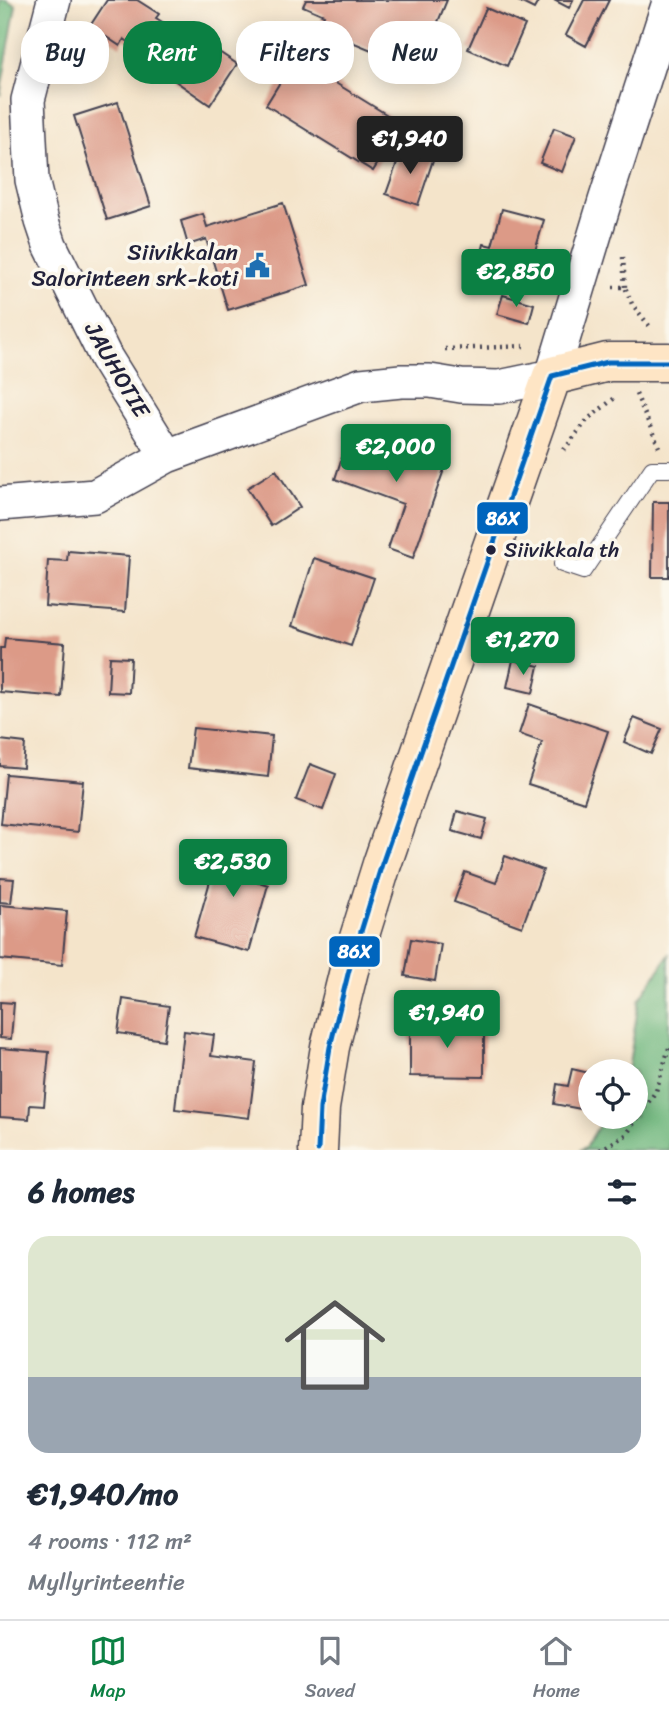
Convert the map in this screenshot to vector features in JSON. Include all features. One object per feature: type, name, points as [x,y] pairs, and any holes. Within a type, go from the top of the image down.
[{"type":"main road","points":[[318,1150],[320,1108],[330,1047],[349,970],[382,864],[552,376],[608,362],[669,362]]},
{"type":"street","name":"JAUHOTIE","points":[[54,0],[28,100],[32,180],[41,221],[50,245],[106,358],[167,456]]},
{"type":"street","points":[[0,504],[95,496],[167,456],[361,385],[430,381],[461,386],[499,387],[552,376],[669,2]]},
{"type":"lane","points":[[562,564],[583,571],[652,469],[666,463]]},
{"type":"path","points":[[631,383],[666,463]]},
{"type":"path","points":[[600,1150],[626,1135],[656,1091],[669,1048]]},
{"type":"green space","points":[[0,0],[16,5],[0,96]]},
{"type":"green space","points":[[669,955],[669,1150],[580,1150],[586,1147],[597,1129],[648,1129],[648,1059],[630,1059],[639,1000]]},
{"type":"building","points":[[107,0],[137,0],[159,14],[156,18],[161,21],[123,21],[123,41],[120,46],[109,39],[109,21],[93,21]]},
{"type":"building","points":[[306,0],[447,0],[438,21],[368,21],[368,49],[354,43],[354,21],[321,21],[324,15],[303,6]]},
{"type":"building","points":[[516,0],[539,0],[534,9]]},
{"type":"building","points":[[554,0],[573,0],[569,8]]},
{"type":"building","points":[[584,0],[609,0],[586,46],[566,35]]},
{"type":"building","points":[[486,8],[525,25],[507,66],[468,49]]},
{"type":"building","points":[[222,54],[236,66],[210,105],[180,84],[222,84]]},
{"type":"building","points":[[279,84],[337,84],[402,124],[373,171],[266,105]]},
{"type":"building","points":[[118,102],[151,206],[107,220],[74,116]]},
{"type":"building","points":[[554,128],[576,136],[562,172],[540,163]]},
{"type":"building","points":[[403,146],[434,157],[418,205],[386,194]]},
{"type":"building","name":"Siivikkalan Salorinteen srk-koti","points":[[283,203],[309,285],[228,310],[206,239],[188,245],[181,221],[203,214],[207,227]]},
{"type":"building","points":[[502,209],[544,220],[529,272],[502,265],[498,275],[478,270],[484,244],[492,246]]},
{"type":"building","points":[[503,295],[534,304],[529,323],[497,314]]},
{"type":"building","points":[[363,436],[394,448],[396,440],[447,461],[413,558],[388,549],[403,504],[335,479],[347,442],[360,446]]},
{"type":"building","points":[[276,470],[300,507],[271,526],[247,488]]},
{"type":"building","points":[[653,502],[669,502],[669,577],[652,577]]},
{"type":"building","points":[[68,551],[129,556],[125,612],[45,606],[48,560],[67,561]]},
{"type":"building","points":[[314,558],[374,578],[351,646],[292,626]]},
{"type":"building","points":[[5,638],[65,643],[61,697],[0,692],[0,648],[4,648]]},
{"type":"building","points":[[110,657],[131,658],[129,693],[108,692]]},
{"type":"building","points":[[513,660],[539,666],[533,693],[507,687]]},
{"type":"building","points":[[529,704],[608,731],[584,802],[528,784],[542,742],[519,734]]},
{"type":"building","points":[[634,718],[662,729],[651,754],[624,742]]},
{"type":"building","points":[[193,728],[272,736],[268,777],[188,768]]},
{"type":"building","points":[[0,740],[25,743],[23,768],[0,766]]},
{"type":"building","points":[[310,764],[336,774],[323,810],[296,800]]},
{"type":"building","points":[[6,774],[83,781],[78,832],[1,824]]},
{"type":"building","points":[[457,811],[487,819],[481,839],[452,831]]},
{"type":"building","points":[[221,843],[264,855],[256,881],[268,885],[249,952],[194,937]]},
{"type":"building","points":[[505,856],[543,870],[522,927],[454,902],[465,872],[496,883]]},
{"type":"building","points":[[0,878],[14,879],[11,903],[0,902]]},
{"type":"building","points":[[0,905],[67,911],[62,965],[0,959]]},
{"type":"building","points":[[411,939],[441,944],[435,981],[405,976]]},
{"type":"building","points":[[123,999],[169,1006],[164,1040],[118,1033]]},
{"type":"building","points":[[0,1002],[14,1003],[11,1039],[0,1038]]},
{"type":"building","points":[[410,1022],[484,1023],[484,1077],[410,1076]]},
{"type":"building","points":[[184,1031],[214,1035],[211,1056],[256,1062],[249,1118],[175,1109]]},
{"type":"building","points":[[0,1048],[49,1052],[44,1106],[30,1105],[29,1119],[0,1117]]},
{"type":"building","points":[[572,1069],[578,1070],[578,1108],[554,1104],[557,1084],[568,1086]]},
{"type":"transit line","name":"86X","points":[[552,376],[608,362],[669,362]]},
{"type":"transit line","name":"86X","points":[[318,1150],[320,1108],[330,1047],[349,970],[382,864],[552,376]]},
{"type":"place","name":"Siivikkalan Salorinteen srk-koti","points":[[258,265]]},
{"type":"place","name":"Siivikkala th","points":[[491,550]]}]
